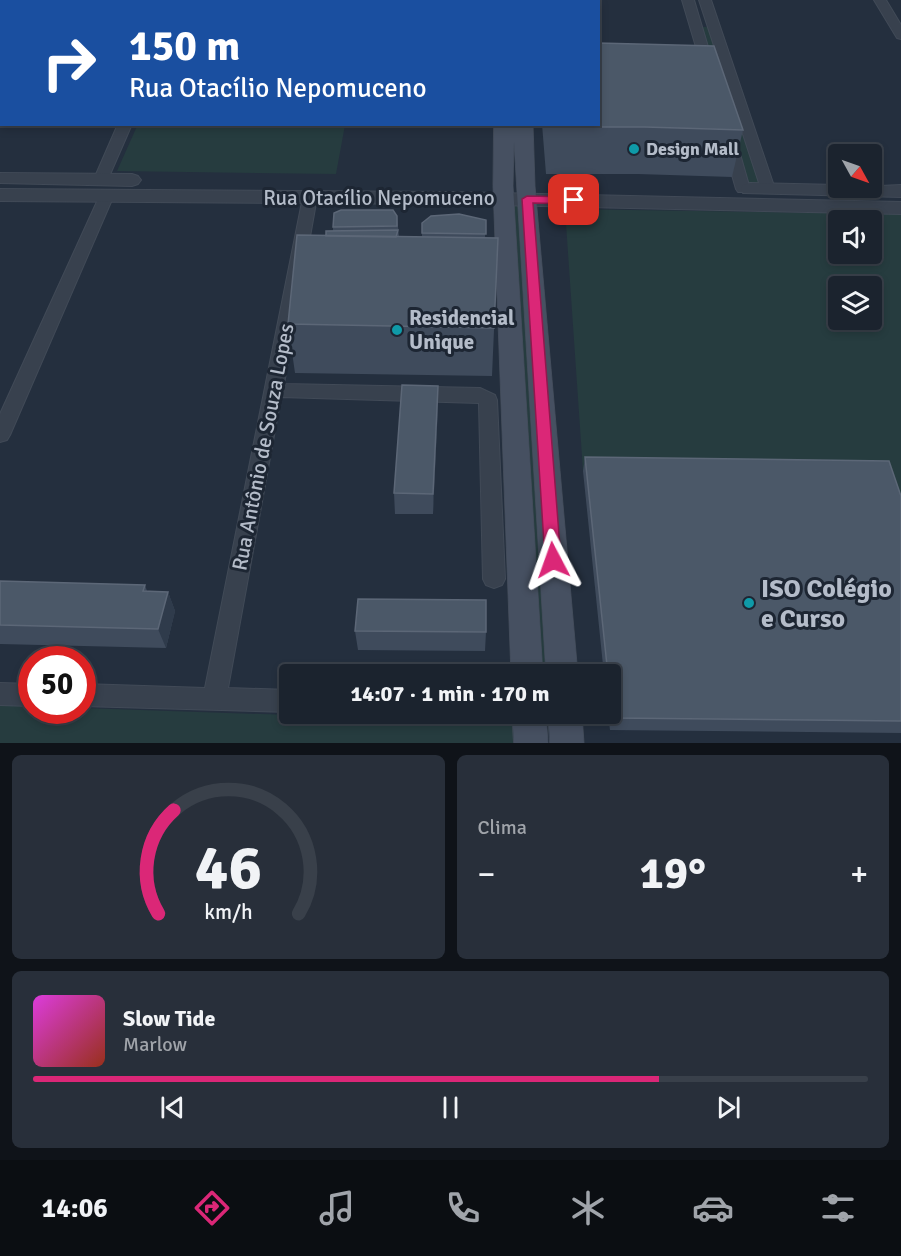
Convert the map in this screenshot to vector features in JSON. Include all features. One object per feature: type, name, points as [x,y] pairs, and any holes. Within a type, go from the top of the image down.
[{"type":"main road","points":[[504,126],[515,192],[561,664]]},
{"type":"main road","points":[[523,126],[515,192],[527,664]]},
{"type":"main road","points":[[530,724],[531,743]]},
{"type":"main road","points":[[566,724],[567,743]]},
{"type":"street","points":[[688,0],[711,80]]},
{"type":"street","points":[[705,0],[768,189]]},
{"type":"street","points":[[880,0],[901,35]]},
{"type":"street","points":[[696,26],[712,25]]},
{"type":"street","points":[[724,124],[743,189]]},
{"type":"street","points":[[0,435],[104,187],[123,126]]},
{"type":"street","name":"Rua Otacílio Nepomuceno","points":[[0,178],[104,187],[310,198],[743,189],[901,191]]},
{"type":"street","name":"Rua Otacílio Nepomuceno","points":[[0,195],[104,187],[515,192],[901,208]]},
{"type":"street","name":"Rua Antônio de Souza Lopes","points":[[215,697],[310,198]]},
{"type":"street","name":"Rua Antônio de Souza Lopes","points":[[274,390],[480,395],[488,400],[494,579]]},
{"type":"street","points":[[0,694],[18,695]]},
{"type":"street","points":[[96,695],[279,700]]},
{"type":"green space","points":[[699,27],[709,27],[762,186],[747,186]]},
{"type":"green space","points":[[137,126],[345,126],[336,174],[117,171]]},
{"type":"green space","points":[[514,202],[524,204],[556,664],[535,664]]},
{"type":"green space","points":[[565,209],[828,213],[828,264],[882,264],[882,214],[901,214],[901,531],[583,471]]},
{"type":"green space","points":[[0,705],[18,706],[18,724],[96,724],[96,708],[279,715],[279,724],[524,724],[524,743],[0,743]]},
{"type":"building","points":[[600,43],[714,46],[743,130],[645,127],[549,127],[600,126]]},
{"type":"building","points":[[341,210],[393,210],[397,216],[397,226],[333,227],[334,213]]},
{"type":"building","points":[[459,214],[486,220],[486,234],[422,233],[422,223],[431,216]]},
{"type":"building","points":[[398,230],[396,237],[326,236],[326,231]]},
{"type":"building","points":[[297,235],[498,238],[494,328],[288,324]]},
{"type":"building","points":[[402,385],[438,386],[433,494],[394,493]]},
{"type":"building","name":"ISO Colégio e Curso","points":[[585,457],[889,461],[901,496],[901,721],[621,718],[621,664],[607,664]]},
{"type":"building","points":[[0,581],[145,585],[143,591],[168,592],[158,629],[0,625]]},
{"type":"building","points":[[358,599],[486,600],[486,632],[355,631]]},
{"type":"place","name":"Design Mall","points":[[634,149]]},
{"type":"place","name":"Residencial Unique","points":[[397,330]]},
{"type":"place","name":"ISO Colégio e Curso","points":[[749,603]]},
{"type":"route","points":[[553,560],[527,199],[574,200]]}]
